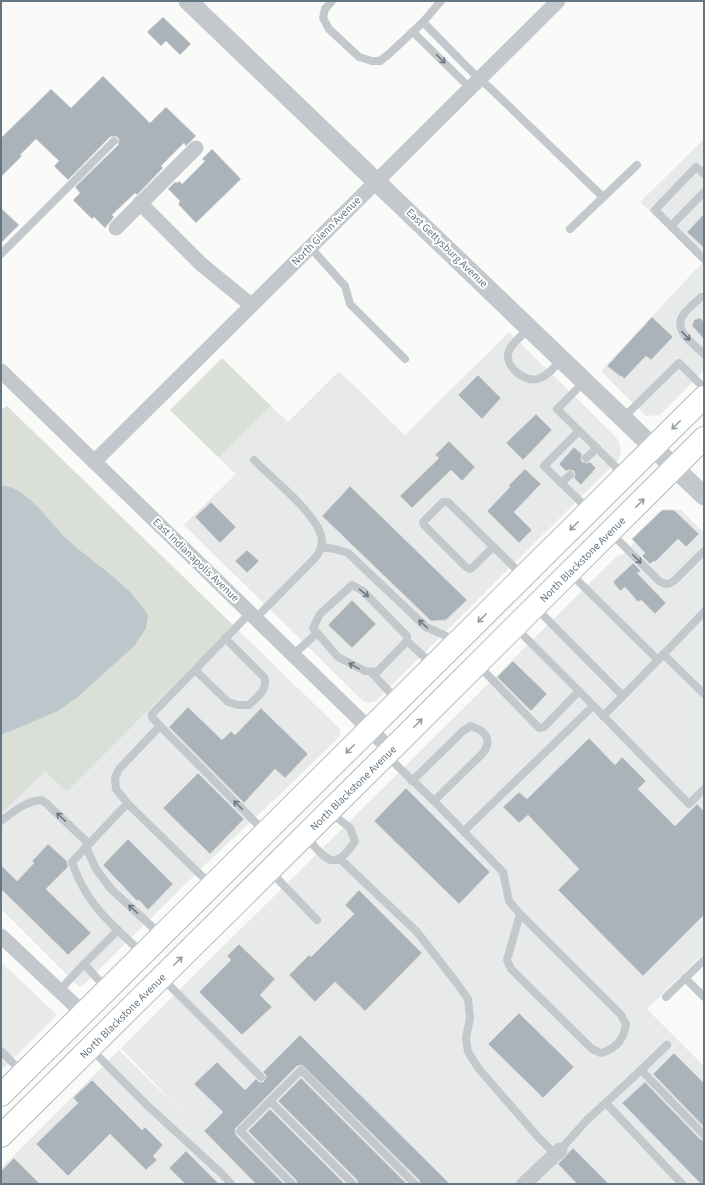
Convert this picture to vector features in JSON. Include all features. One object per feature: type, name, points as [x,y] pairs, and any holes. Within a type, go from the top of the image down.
[{"type":"main road","points":[[1,1094],[370,730],[704,397]]},
{"type":"main road","name":"North Blackstone Avenue","points":[[1,1136],[704,438]]},
{"type":"main road","points":[[110,1028],[106,1024],[105,1016],[110,1007],[159,959],[164,949],[161,936]]},
{"type":"main road","points":[[28,1109],[30,1093],[39,1081],[83,1034],[86,1027],[86,1021],[83,1013]]},
{"type":"street","name":"East Gettysburg Avenue","points":[[188,1],[704,496]]},
{"type":"street","name":"North Glenn Avenue","points":[[94,462],[475,84],[554,2]]},
{"type":"street","points":[[116,228],[196,148]]},
{"type":"street","points":[[140,203],[201,264],[251,305]]},
{"type":"street","name":"East Indianapolis Avenue","points":[[1,371],[370,730],[388,753]]},
{"type":"street","points":[[1,936],[83,1013]]},
{"type":"street","points":[[524,1184],[558,1152]]},
{"type":"lane","points":[[332,1],[325,10],[323,18],[329,28],[359,57],[372,61],[380,61],[389,54],[413,32],[441,1]]},
{"type":"lane","points":[[422,22],[475,84]]},
{"type":"lane","points":[[413,32],[475,84],[489,87],[603,197]]},
{"type":"lane","points":[[1,254],[114,141]]},
{"type":"lane","points":[[570,229],[637,165]]},
{"type":"lane","points":[[704,174],[696,167],[655,210],[704,259]]},
{"type":"lane","points":[[671,226],[704,192]]},
{"type":"lane","points":[[310,247],[345,286],[350,304],[405,359]]},
{"type":"lane","points":[[704,296],[701,297],[682,316],[680,324],[682,332],[704,354]]},
{"type":"lane","points":[[530,328],[512,346],[507,356],[508,362],[519,374],[524,378],[531,380],[538,379],[545,375],[562,359]]},
{"type":"lane","points":[[623,418],[678,363],[704,388]]},
{"type":"lane","points":[[585,381],[557,409],[625,476]]},
{"type":"lane","points":[[579,430],[544,466],[589,511]]},
{"type":"lane","points":[[586,458],[597,448]]},
{"type":"lane","points":[[254,460],[303,507],[313,520],[320,531],[322,542],[320,552],[253,616],[225,638],[152,714],[152,717],[266,832]]},
{"type":"lane","points":[[561,483],[570,475]]},
{"type":"lane","points":[[493,547],[470,569],[466,567],[424,525],[423,522],[443,502],[448,502],[524,576]]},
{"type":"lane","points":[[610,532],[660,581],[665,584],[671,584],[704,551]]},
{"type":"lane","points":[[321,547],[348,553],[426,627],[458,641]]},
{"type":"lane","points":[[569,573],[660,657],[704,694]]},
{"type":"lane","points":[[407,641],[377,672],[371,672],[365,671],[338,657],[313,628],[320,614],[352,585],[363,591],[407,636],[407,641],[433,666]]},
{"type":"lane","points":[[535,607],[623,696]]},
{"type":"lane","points":[[603,716],[704,612]]},
{"type":"lane","points":[[515,627],[689,804],[704,789]]},
{"type":"lane","points":[[293,655],[317,633]]},
{"type":"lane","points":[[195,670],[228,702],[238,705],[249,705],[257,697],[264,689],[266,684],[264,677],[225,638]]},
{"type":"lane","points":[[477,664],[539,728],[544,727],[579,691]]},
{"type":"lane","points":[[371,672],[398,701]]},
{"type":"lane","points":[[464,831],[593,706]]},
{"type":"lane","points":[[160,726],[119,769],[115,778],[116,788],[128,804],[212,886]]},
{"type":"lane","points":[[412,781],[463,731],[470,726],[479,729],[487,737],[488,746],[483,753],[434,801]]},
{"type":"lane","points":[[388,753],[412,781],[434,801],[503,872],[509,901],[520,914],[621,1015],[626,1024],[624,1034],[616,1046],[608,1051],[600,1053],[592,1049],[511,969],[507,960],[520,914]]},
{"type":"lane","points":[[1,821],[30,803],[41,800],[46,803],[88,845],[96,869],[111,889],[161,936]]},
{"type":"lane","points":[[128,804],[72,862],[85,892],[99,912],[143,954]]},
{"type":"lane","points":[[304,836],[329,859],[334,861],[340,859],[355,841],[350,828],[330,811]]},
{"type":"lane","points":[[340,859],[417,932],[456,982],[468,999],[470,1018],[466,1038],[468,1052],[479,1069],[538,1137],[558,1152],[606,1103],[667,1045]]},
{"type":"lane","points":[[269,871],[317,920]]},
{"type":"lane","points":[[59,991],[118,930]]},
{"type":"lane","points":[[666,996],[704,960]]},
{"type":"lane","points":[[84,964],[107,989]]},
{"type":"lane","points":[[161,977],[261,1077]]},
{"type":"lane","points":[[685,978],[704,997]]},
{"type":"lane","points":[[90,1048],[148,1106],[231,1184]]},
{"type":"lane","points":[[1,1051],[23,1073]]},
{"type":"lane","points":[[292,1184],[240,1131],[270,1101],[275,1091],[301,1070],[416,1184]]},
{"type":"lane","points":[[641,1070],[704,1135]]},
{"type":"lane","points":[[270,1101],[353,1184]]},
{"type":"lane","points":[[606,1103],[682,1184]]},
{"type":"shaded area","points":[[704,139],[704,371],[660,415],[646,416],[601,371],[702,263],[640,202]]},
{"type":"shaded area","points":[[509,332],[616,437],[619,442],[621,454],[618,460],[376,701],[369,703],[363,701],[184,525],[236,474],[219,458],[271,406],[288,422],[339,371],[405,435]]},
{"type":"shaded area","points":[[222,358],[271,406],[219,458],[170,410]]},
{"type":"shaded area","points":[[7,406],[233,625],[67,792],[45,771],[1,814],[1,410]]},
{"type":"shaded area","points":[[1,485],[21,493],[30,500],[62,535],[129,591],[148,615],[146,628],[134,646],[79,696],[58,711],[1,735]]},
{"type":"shaded area","points":[[664,510],[681,510],[704,533],[704,953],[647,1009],[704,1066],[704,1184],[1,1184],[1,1168],[119,1050],[185,1115],[121,1048],[618,555],[622,555],[634,543],[633,541]]},
{"type":"shaded area","points":[[233,625],[340,729],[340,736],[210,860],[80,988],[1,909],[1,814],[45,770],[67,792]]},
{"type":"shaded area","points":[[1,962],[57,1015],[1,1071]]},
{"type":"building","points":[[163,17],[191,44],[180,55],[166,41],[161,46],[147,32]]},
{"type":"building","points":[[103,76],[150,123],[166,107],[196,136],[186,146],[184,143],[161,166],[163,168],[137,195],[135,193],[112,215],[114,217],[105,228],[94,217],[92,219],[73,200],[80,193],[75,187],[118,145],[119,139],[116,136],[110,137],[68,180],[54,166],[59,161],[36,139],[20,155],[22,156],[1,177],[1,138],[51,89],[71,108]]},
{"type":"building","points":[[212,149],[241,179],[196,223],[178,204],[180,201],[168,189],[175,182],[177,183],[179,181],[182,184],[205,161],[202,159]]},
{"type":"building","points":[[1,208],[19,225],[1,243]]},
{"type":"building","points":[[704,214],[704,248],[687,232]]},
{"type":"building","points":[[652,317],[673,337],[651,360],[646,356],[624,379],[607,366]]},
{"type":"building","points":[[700,318],[704,322],[704,339],[692,326],[694,320]]},
{"type":"building","points":[[478,375],[501,398],[482,419],[458,395]]},
{"type":"building","points":[[536,414],[552,430],[523,460],[506,443]]},
{"type":"building","points":[[449,441],[475,467],[462,481],[451,470],[412,508],[400,496],[439,458],[435,455]]},
{"type":"building","points":[[574,447],[582,454],[582,462],[590,462],[596,468],[581,485],[574,478],[574,471],[566,471],[559,464]]},
{"type":"building","points":[[525,469],[541,484],[514,512],[532,530],[519,543],[487,511]]},
{"type":"building","points":[[350,486],[467,600],[446,620],[431,621],[322,516]]},
{"type":"building","points":[[211,502],[236,527],[220,543],[195,517]]},
{"type":"building","points":[[662,510],[674,510],[699,534],[686,547],[678,539],[655,562],[654,561],[650,564],[642,556],[645,553],[632,539]]},
{"type":"building","points":[[247,550],[259,561],[247,573],[235,561]]},
{"type":"building","points":[[633,563],[641,571],[637,573],[666,603],[655,614],[641,600],[638,602],[625,587],[620,591],[613,582]]},
{"type":"building","points":[[352,600],[376,624],[352,648],[328,625]]},
{"type":"building","points":[[513,661],[547,694],[531,711],[497,677]]},
{"type":"building","points":[[188,707],[222,740],[231,731],[235,735],[261,708],[308,754],[285,778],[275,769],[244,803],[169,727]]},
{"type":"building","points":[[589,738],[615,765],[622,757],[646,781],[638,789],[675,826],[697,804],[704,811],[704,915],[643,976],[558,890],[579,869],[528,815],[519,823],[503,807],[519,792],[527,799]]},
{"type":"building","points":[[198,773],[244,819],[210,854],[163,808]]},
{"type":"building","points":[[406,788],[490,872],[459,904],[374,821]]},
{"type":"building","points":[[128,839],[173,884],[148,910],[139,900],[137,901],[103,865]]},
{"type":"building","points":[[48,844],[67,861],[68,867],[46,889],[91,933],[68,955],[1,889],[1,865],[17,881],[34,863],[32,861]]},
{"type":"building","points":[[359,890],[422,953],[365,1011],[335,982],[315,1002],[289,975],[309,955],[311,957],[354,914],[345,905]]},
{"type":"building","points":[[239,944],[275,979],[260,995],[272,1007],[242,1035],[199,992],[231,960],[227,956]]},
{"type":"building","points":[[519,1013],[574,1067],[543,1098],[488,1044]]},
{"type":"building","points":[[300,1035],[450,1184],[420,1184],[419,1180],[302,1065],[297,1066],[235,1129],[236,1135],[284,1184],[256,1184],[204,1131],[223,1112],[194,1084],[217,1062],[245,1090],[256,1079],[259,1082],[263,1082],[266,1075],[263,1072]]},
{"type":"building","points":[[674,1053],[704,1083],[704,1127],[653,1074]]},
{"type":"building","points":[[301,1078],[407,1184],[358,1184],[357,1180],[278,1101]]},
{"type":"building","points":[[92,1080],[142,1130],[145,1127],[163,1145],[153,1156],[157,1160],[146,1170],[110,1134],[68,1176],[36,1144],[78,1103],[73,1098]]},
{"type":"building","points":[[645,1082],[700,1139],[704,1140],[704,1184],[701,1184],[622,1103]]},
{"type":"building","points":[[270,1109],[345,1184],[297,1184],[296,1180],[248,1131]]},
{"type":"building","points":[[573,1148],[609,1184],[577,1184],[558,1164]]},
{"type":"building","points":[[186,1151],[219,1184],[185,1184],[169,1168]]},
{"type":"building","points":[[14,1158],[40,1184],[1,1184],[1,1171]]}]
